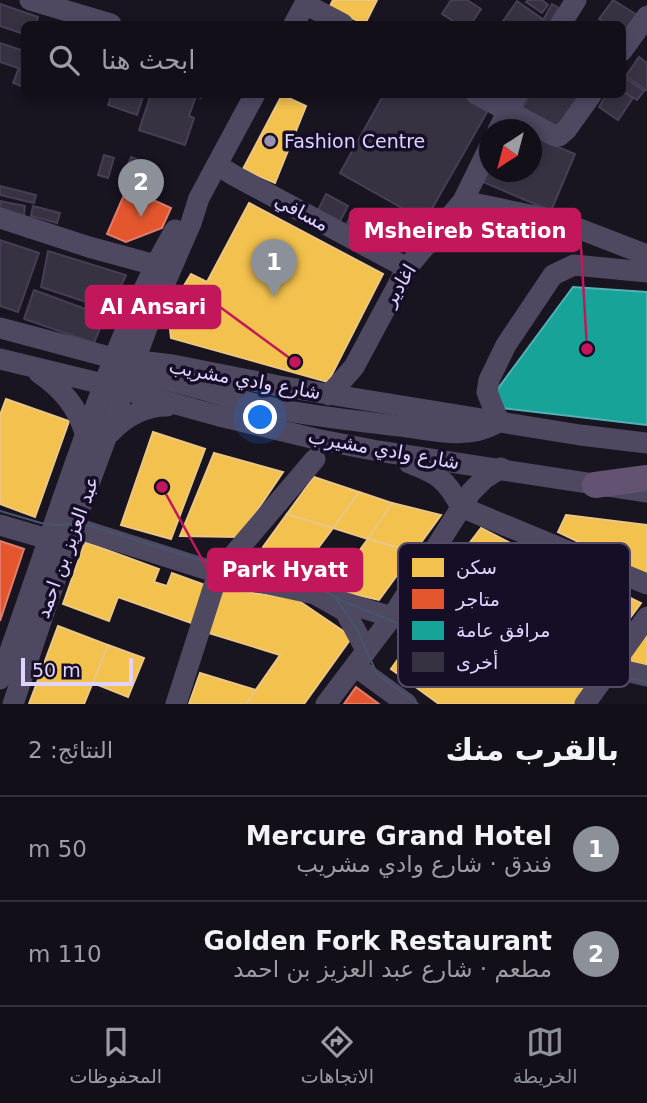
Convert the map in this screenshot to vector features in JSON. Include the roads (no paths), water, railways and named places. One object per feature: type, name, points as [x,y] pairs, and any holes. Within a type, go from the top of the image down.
[{"type":"main road","points":[[595,485],[647,478]]},
{"type":"street","points":[[30,0],[101,21]]},
{"type":"street","points":[[563,21],[576,0]]},
{"type":"street","points":[[642,0],[647,5]]},
{"type":"street","points":[[296,21],[306,2],[338,21]]},
{"type":"street","points":[[626,45],[647,16]]},
{"type":"street","points":[[125,371],[191,223],[215,180],[253,98]]},
{"type":"street","points":[[483,98],[555,136],[567,129],[589,98]]},
{"type":"street","name":"اغادير","points":[[329,395],[348,375],[359,358],[407,268],[463,201],[479,167]]},
{"type":"street","points":[[125,371],[155,265],[182,219],[215,180]]},
{"type":"street","name":"مسافي","points":[[215,180],[407,268]]},
{"type":"street","points":[[463,201],[559,221],[647,255]]},
{"type":"street","points":[[0,218],[155,265]]},
{"type":"street","points":[[499,422],[487,392],[489,380],[506,345],[553,275],[574,265],[647,272]]},
{"type":"street","points":[[155,306],[152,321],[154,338],[160,351],[173,365]]},
{"type":"street","name":"شارع وادي مشيرب","points":[[0,328],[125,371],[184,407],[256,426],[378,451],[647,492]]},
{"type":"street","points":[[359,358],[362,378],[377,402],[647,443]]},
{"type":"street","points":[[0,359],[103,384]]},
{"type":"street","name":"شارع وادي مشريب","points":[[125,371],[173,365],[377,402]]},
{"type":"street","points":[[31,367],[71,400],[85,433]]},
{"type":"street","points":[[125,371],[262,406],[352,421],[450,433],[489,428],[499,422]]},
{"type":"street","name":"عبد العزيز بن احمد","points":[[0,679],[103,384],[125,371]]},
{"type":"street","name":"عبد العزيز بن احمد","points":[[13,704],[73,527],[107,438],[125,371]]},
{"type":"street","points":[[107,438],[124,420],[139,411],[157,406],[184,407]]},
{"type":"street","points":[[378,451],[442,478],[461,507],[548,543]]},
{"type":"street","points":[[176,704],[218,573],[315,459]]},
{"type":"street","points":[[438,543],[477,485],[501,468]]},
{"type":"street","points":[[0,525],[48,539],[73,527],[218,573],[315,594],[398,618]]},
{"type":"street","points":[[630,577],[647,584]]},
{"type":"street","points":[[315,594],[345,611],[360,658],[407,704]]},
{"type":"street","points":[[326,704],[398,607]]},
{"type":"street","points":[[630,641],[647,617]]},
{"type":"street","points":[[586,704],[598,687]]},
{"type":"tram line","points":[[0,511],[41,523],[81,523],[197,559],[306,581],[345,602],[398,623]]},
{"type":"tram line","points":[[336,599],[356,627],[377,674],[418,704]]},
{"type":"tram line","points":[[630,678],[647,682]]},
{"type":"place","name":"Fashion Centre","points":[[270,141]]},
{"type":"place","name":"Golden Fork Restaurant","points":[[141,217]]},
{"type":"place","name":"Mercure Grand Hotel","points":[[274,297]]},
{"type":"place","name":"Msheireb Station","points":[[587,349]]},
{"type":"place","name":"Al Ansari","points":[[295,362]]},
{"type":"place","name":"Park Hyatt","points":[[162,487]]}]
